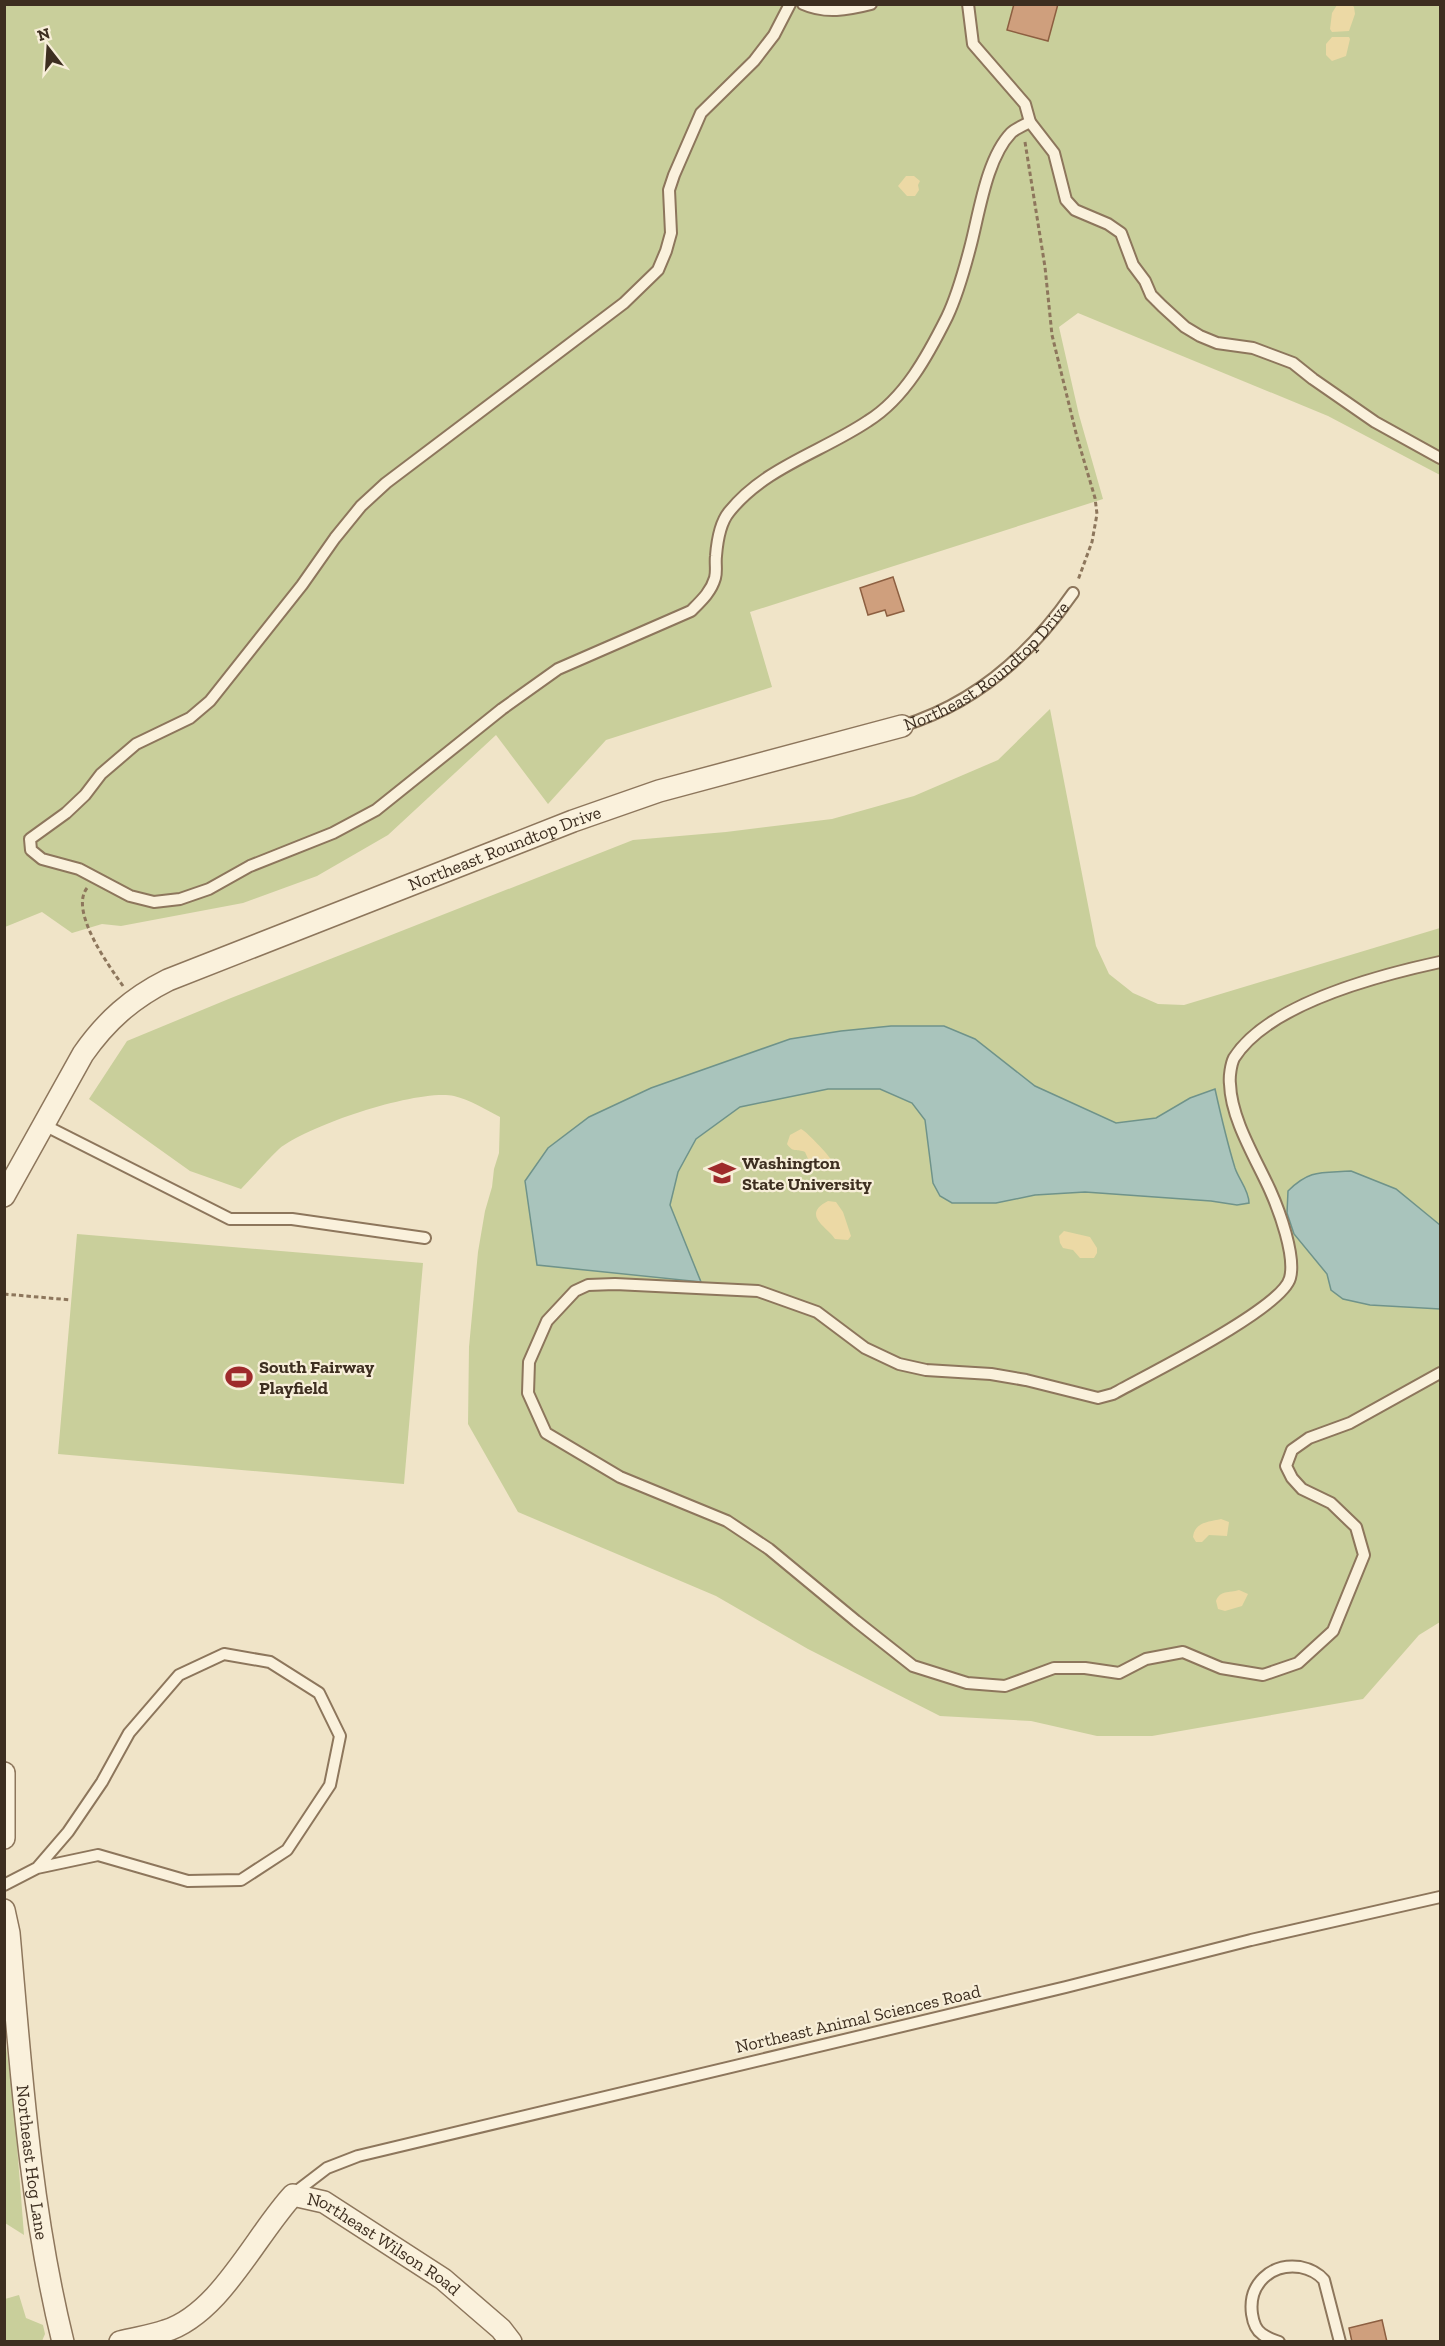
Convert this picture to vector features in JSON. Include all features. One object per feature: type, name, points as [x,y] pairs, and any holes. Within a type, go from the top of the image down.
[{"type":"street","name":"Northeast Roundtop Drive","points":[[4,1196],[83,1054],[98,1032],[133,1000],[168,980],[573,821],[670,788],[902,726]]},
{"type":"street","points":[[4,1773],[4,1838]]},
{"type":"street","name":"Northeast Hog Lane","points":[[4,1910],[9,1933],[22,2081],[43,2252],[63,2342]]},
{"type":"street","name":"Northeast Wilson Road","points":[[120,2342],[167,2331],[192,2318],[214,2299],[277,2212],[293,2194],[324,2202],[443,2279],[501,2329],[511,2342]]},
{"type":"lane","points":[[790,4],[774,35],[754,61],[701,113],[669,190],[671,234],[666,251],[657,270],[642,287],[386,483],[361,506],[210,701],[190,718],[136,744],[101,774],[85,795],[66,813],[30,839],[31,850],[42,859],[79,869],[130,896],[154,902],[180,899],[210,889],[250,866],[333,832],[376,810],[502,709],[558,669],[691,611],[707,595],[715,577],[716,556],[726,515],[742,498],[757,484],[783,468],[871,420],[891,403],[909,381],[947,316],[970,247],[988,178],[999,150],[1011,133],[1030,122]]},
{"type":"lane","points":[[802,4],[815,10],[847,10],[871,4]]},
{"type":"lane","points":[[968,4],[973,44],[1025,104],[1030,122],[1054,153],[1066,200],[1075,210],[1108,224],[1121,233],[1133,265],[1145,281],[1151,295],[1185,327],[1217,343],[1253,348],[1293,363],[1375,422],[1440,458]]},
{"type":"lane","name":"Northeast Roundtop Drive","points":[[902,726],[930,717],[955,705],[987,684],[1023,655],[1073,593]]},
{"type":"lane","points":[[1440,962],[1363,981],[1289,1013],[1253,1035],[1233,1060],[1230,1085],[1238,1121],[1278,1207],[1290,1260],[1290,1278],[1281,1293],[1261,1309],[1113,1394],[1098,1398],[1026,1380],[991,1374],[926,1370],[899,1364],[865,1348],[817,1312],[758,1291],[615,1284],[588,1285],[575,1291],[547,1321],[529,1362],[528,1393],[546,1433],[620,1477],[727,1521],[769,1549],[913,1666],[968,1683],[1005,1686],[1054,1668],[1085,1668],[1119,1673],[1146,1659],[1183,1652],[1221,1668],[1263,1675],[1298,1663],[1333,1631],[1364,1556],[1356,1527],[1331,1503],[1302,1489],[1292,1478],[1286,1466],[1293,1450],[1309,1438],[1350,1423],[1440,1373]]},
{"type":"lane","points":[[44,1125],[230,1219],[292,1219],[424,1238]]},
{"type":"lane","points":[[4,1885],[37,1868],[98,1855],[188,1881],[242,1880],[286,1850],[330,1785],[340,1736],[319,1693],[270,1662],[224,1654],[179,1675],[129,1733],[102,1782],[68,1832],[37,1868]]},
{"type":"lane","name":"Northeast Animal Sciences Road","points":[[293,2194],[327,2168],[358,2156],[1066,1988],[1251,1940],[1440,1897]]},
{"type":"lane","points":[[1279,2342],[1262,2335],[1258,2330],[1252,2317],[1251,2302],[1264,2276],[1271,2271],[1290,2266],[1307,2269],[1324,2280],[1340,2342]]},
{"type":"path","points":[[1030,122],[1025,135],[1025,150],[1045,267],[1052,335],[1077,437],[1095,498],[1097,514],[1092,542],[1073,593]]},
{"type":"path","points":[[96,876],[83,893],[81,908],[107,963],[133,1000]]},
{"type":"path","points":[[4,1294],[71,1300]]},
{"type":"green space","points":[[4,5],[1440,5],[1440,475],[1328,416],[1078,313],[1059,327],[1079,415],[1103,499],[750,612],[772,687],[606,740],[548,804],[496,735],[388,835],[317,876],[243,903],[121,926],[102,924],[72,933],[42,912],[5,927]]},
{"type":"green space","points":[[1050,709],[1096,946],[1109,974],[1133,993],[1158,1004],[1184,1005],[1440,928],[1440,1622],[1419,1635],[1363,1699],[1152,1736],[1097,1736],[1031,1721],[940,1716],[808,1649],[716,1596],[518,1512],[468,1424],[469,1347],[478,1252],[499,1153],[500,1117],[472,1102],[454,1096],[437,1095],[390,1103],[338,1120],[294,1140],[279,1149],[241,1189],[190,1171],[89,1099],[127,1041],[231,998],[633,840],[726,832],[832,819],[914,796],[998,760]]},
{"type":"green space","name":"South Fairway Playfield","points":[[77,1234],[423,1263],[404,1484],[58,1454]]},
{"type":"green space","points":[[5,2038],[14,2107],[24,2235],[5,2223]]},
{"type":"green space","points":[[19,2295],[26,2318],[43,2325],[45,2334],[42,2341],[5,2341],[5,2299]]},
{"type":"sand","points":[[1337,5],[1354,7],[1355,14],[1349,31],[1332,32],[1330,29],[1332,13]]},
{"type":"sand","points":[[1332,37],[1349,37],[1350,39],[1346,56],[1332,61],[1326,55],[1326,44]]},
{"type":"sand","points":[[906,176],[914,176],[920,181],[919,190],[915,196],[907,196],[898,186]]},
{"type":"sand","points":[[801,1129],[830,1158],[832,1161],[829,1167],[817,1169],[809,1161],[805,1152],[789,1147],[787,1144],[790,1135]]},
{"type":"sand","points":[[828,1201],[836,1202],[843,1212],[851,1236],[848,1240],[835,1239],[816,1216],[816,1211],[820,1206]]},
{"type":"sand","points":[[1064,1231],[1090,1237],[1097,1248],[1094,1258],[1080,1258],[1073,1250],[1063,1248],[1059,1236]]},
{"type":"sand","points":[[1221,1519],[1229,1522],[1227,1536],[1209,1535],[1202,1542],[1196,1542],[1193,1537],[1196,1528],[1207,1522]]},
{"type":"sand","points":[[1239,1590],[1248,1594],[1242,1606],[1225,1611],[1218,1609],[1216,1601],[1220,1595]]},
{"type":"water","points":[[891,1026],[944,1026],[975,1039],[1035,1086],[1116,1123],[1156,1118],[1190,1098],[1215,1089],[1232,1158],[1249,1203],[1237,1205],[1085,1192],[1035,1195],[996,1203],[952,1203],[940,1196],[933,1183],[925,1120],[912,1103],[880,1089],[828,1089],[740,1107],[696,1139],[678,1172],[670,1205],[701,1282],[537,1265],[525,1181],[548,1148],[589,1117],[651,1088],[790,1039]]},
{"type":"water","points":[[1351,1171],[1396,1189],[1440,1225],[1440,1309],[1370,1305],[1343,1299],[1331,1290],[1327,1274],[1294,1234],[1287,1213],[1288,1191],[1310,1176],[1324,1172]]},
{"type":"building","points":[[1014,4],[1058,4],[1048,41],[1007,30]]},
{"type":"building","points":[[893,577],[904,611],[887,616],[885,610],[868,615],[860,588]]},
{"type":"building","points":[[1382,2320],[1387,2342],[1352,2342],[1349,2328]]},
{"type":"place","name":"Washington State University","points":[[722,1173]]},
{"type":"place","name":"South Fairway Playfield","points":[[239,1377]]}]
